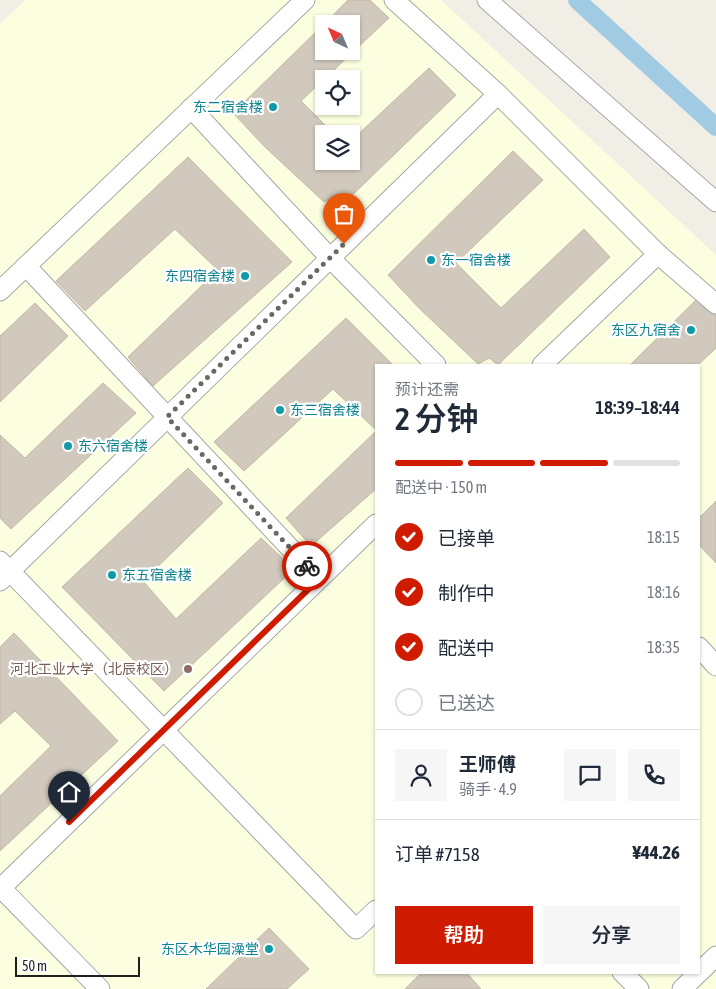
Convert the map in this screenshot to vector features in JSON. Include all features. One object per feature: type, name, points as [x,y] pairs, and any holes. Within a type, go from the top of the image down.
[{"type":"street","points":[[0,290],[305,0]]},
{"type":"street","points":[[394,0],[498,94],[658,254],[716,304]]},
{"type":"street","points":[[487,0],[716,202]]},
{"type":"street","points":[[375,911],[356,929],[164,730],[3,571],[167,417],[498,94]]},
{"type":"street","points":[[191,108],[330,258],[435,364]]},
{"type":"street","points":[[543,364],[658,254]]},
{"type":"street","points":[[26,266],[319,579]]},
{"type":"street","points":[[100,989],[0,888],[375,525]]},
{"type":"street","points":[[700,648],[716,666]]},
{"type":"street","points":[[700,972],[716,956]]},
{"type":"street","points":[[624,974],[639,989]]},
{"type":"street","points":[[682,989],[697,974]]},
{"type":"shaded area","name":"河北工业大学（北辰校区）","points":[[25,0],[441,0],[716,255],[716,989],[0,989],[0,24]]},
{"type":"building","name":"东二宿舍楼","points":[[348,0],[370,0],[389,18],[360,45],[360,15],[333,15]]},
{"type":"building","name":"东二宿舍楼","points":[[315,32],[315,60],[344,60],[334,70],[315,70],[315,88],[301,101],[325,125],[315,125],[315,170],[360,170],[360,133],[429,68],[456,95],[343,204],[334,196],[324,202],[265,147],[233,113]]},
{"type":"building","name":"东一宿舍楼","points":[[513,151],[543,180],[456,263],[501,308],[584,229],[610,257],[499,364],[489,358],[478,364],[420,309],[388,275]]},
{"type":"building","name":"东四宿舍楼","points":[[188,157],[292,262],[153,386],[128,357],[218,270],[175,229],[85,311],[56,281]]},
{"type":"building","name":"东区九宿舍","points":[[701,295],[716,311],[716,348],[699,364],[631,364]]},
{"type":"building","points":[[35,303],[68,336],[0,402],[0,336]]},
{"type":"building","name":"东三宿舍楼","points":[[346,318],[392,364],[375,364],[375,429],[333,389],[244,471],[214,442]]},
{"type":"building","name":"东六宿舍楼","points":[[103,383],[136,413],[11,529],[0,518],[0,435],[25,458]]},
{"type":"building","name":"东三宿舍楼","points":[[375,432],[375,490],[311,546],[286,518]]},
{"type":"building","name":"东五宿舍楼","points":[[188,468],[223,503],[143,581],[176,619],[261,538],[294,569],[164,691],[62,587]]},
{"type":"building","points":[[716,501],[716,563],[700,546],[700,517]]},
{"type":"building","points":[[14,633],[118,741],[0,851],[0,796],[51,746],[15,711],[0,724],[0,647]]},
{"type":"building","name":"东区木华园澡堂","points":[[269,928],[309,969],[287,989],[206,989]]},
{"type":"building","points":[[420,974],[468,974],[481,989],[405,989]]},
{"type":"waterway","points":[[577,0],[716,127]]},
{"type":"way so far","points":[[307,566],[167,417],[344,244]]},
{"type":"place","name":"东二宿舍楼","points":[[273,107]]},
{"type":"place","name":"东一宿舍楼","points":[[431,260]]},
{"type":"place","name":"东四宿舍楼","points":[[245,276]]},
{"type":"place","name":"东区九宿舍","points":[[691,330]]},
{"type":"place","name":"东三宿舍楼","points":[[280,410]]},
{"type":"place","name":"东六宿舍楼","points":[[68,446]]},
{"type":"place","name":"东五宿舍楼","points":[[112,575]]},
{"type":"place","name":"河北工业大学（北辰校区）","points":[[188,669]]},
{"type":"place","name":"东区木华园澡堂","points":[[269,949]]},
{"type":"route","points":[[69,822],[319,579],[307,566]]}]
